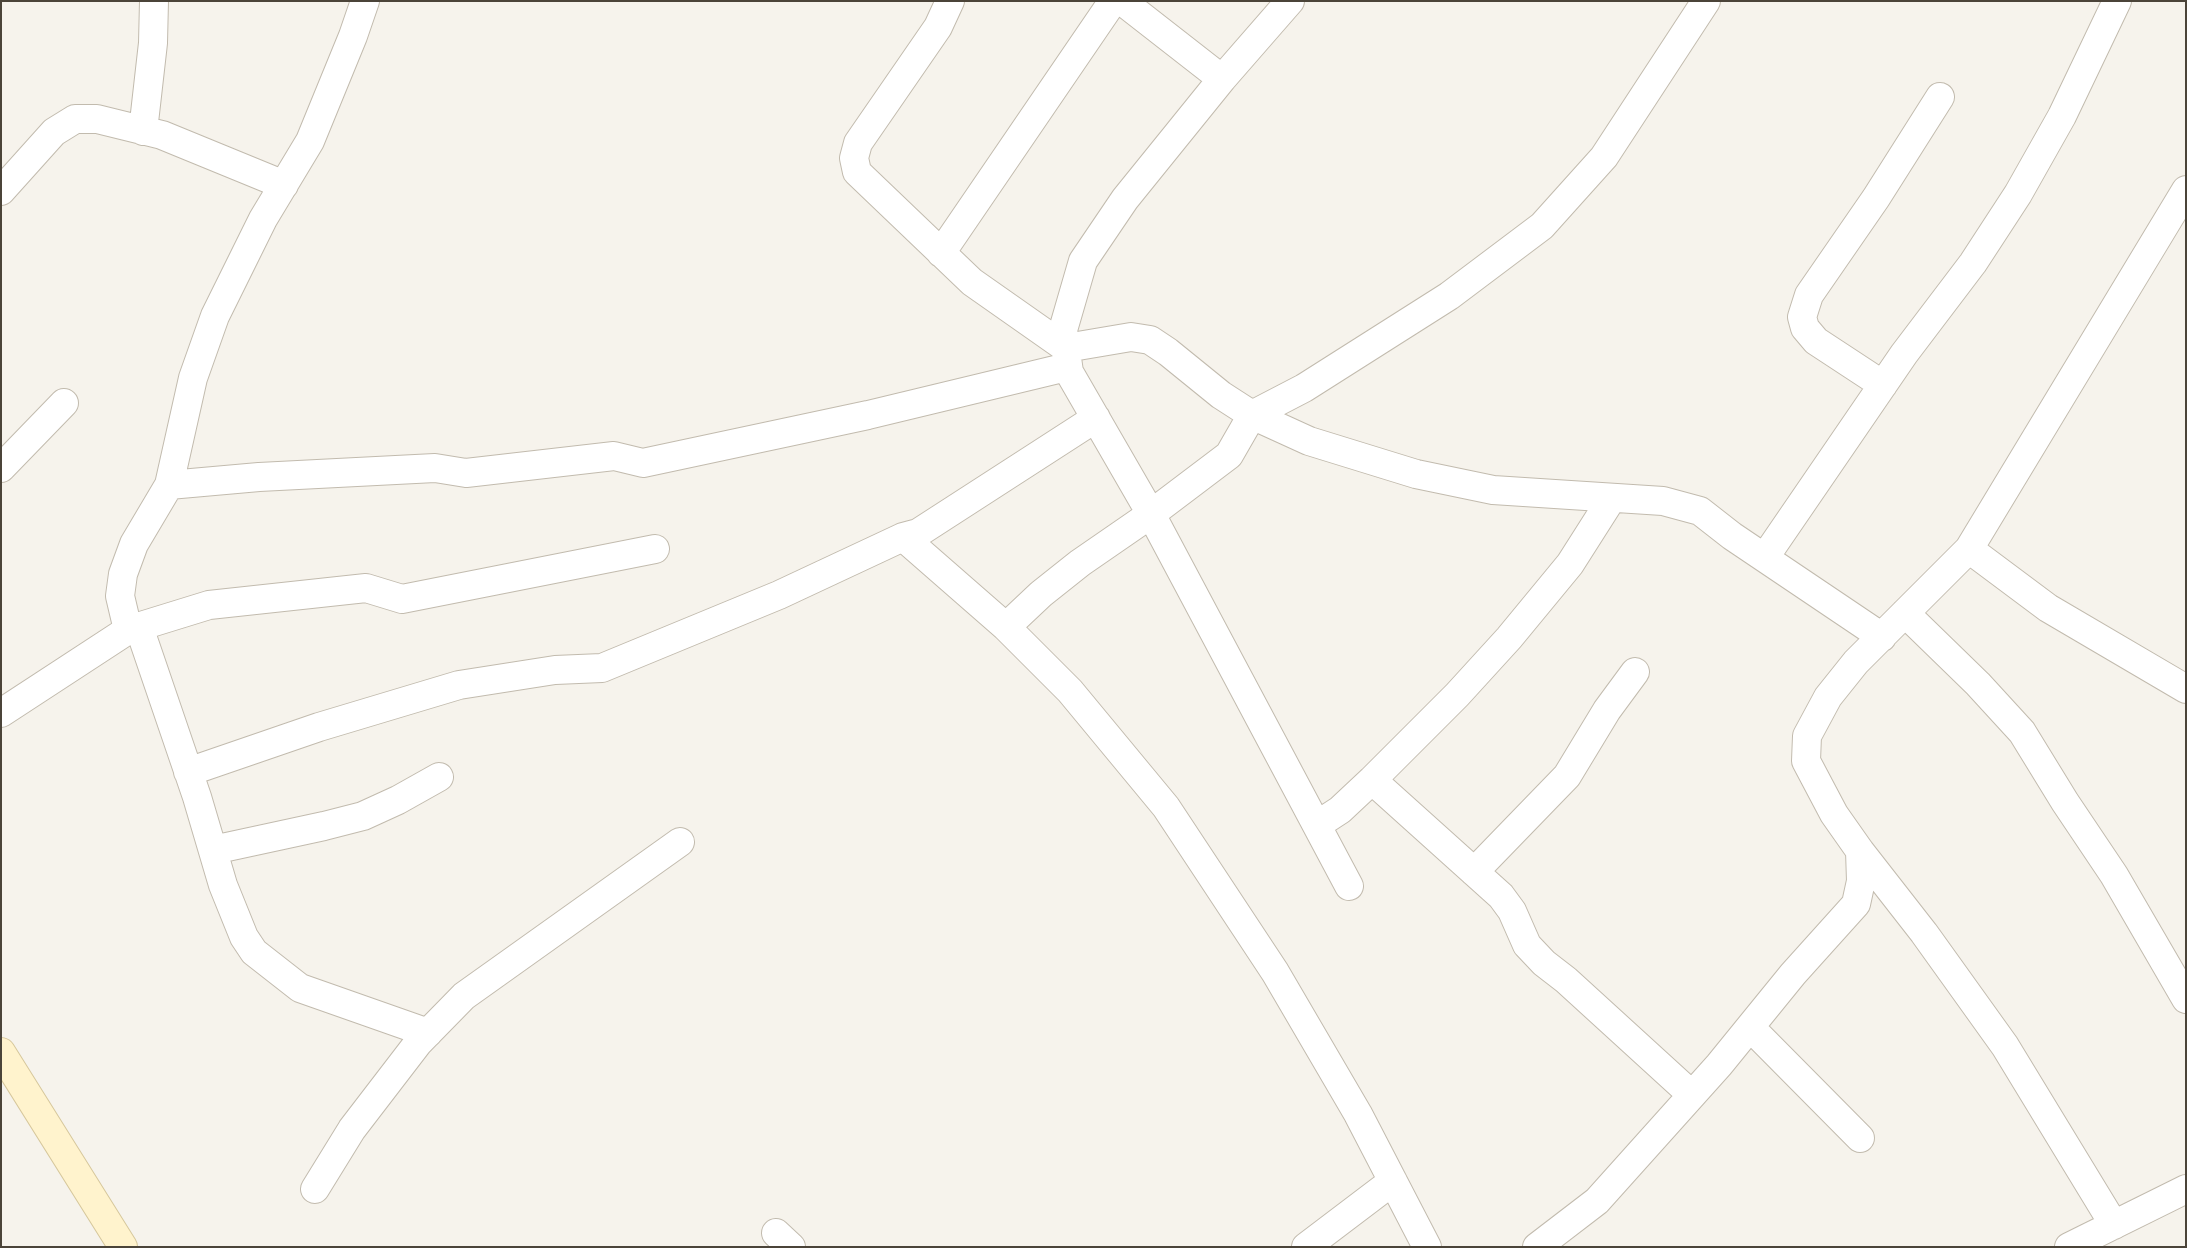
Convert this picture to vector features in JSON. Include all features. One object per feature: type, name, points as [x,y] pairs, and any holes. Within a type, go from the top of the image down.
[{"type":"main road","points":[[1,1052],[123,1247]]},
{"type":"street","points":[[143,131],[153,43],[154,1]]},
{"type":"street","points":[[365,1],[353,36],[310,140],[263,219],[215,316],[193,378],[169,485],[134,544],[123,574],[120,596],[188,772],[233,910],[244,936],[254,952],[300,988],[428,1033]]},
{"type":"street","points":[[950,1],[938,28],[858,143],[854,158],[857,172],[972,282],[1066,358]]},
{"type":"street","points":[[941,252],[1113,1]]},
{"type":"street","points":[[1122,1],[1222,79]]},
{"type":"street","points":[[1290,1],[1222,79],[1125,199],[1084,261],[1063,330],[1066,358],[1096,418],[1151,514],[1349,886]]},
{"type":"street","points":[[1006,628],[1040,594],[1072,569],[1151,514],[1228,455],[1252,415],[1304,388],[1448,296],[1542,226],[1604,157],[1706,1]]},
{"type":"street","points":[[1764,557],[1883,385],[1973,262],[2018,194],[2062,116],[2117,1]]},
{"type":"street","points":[[1883,385],[1816,341],[1805,328],[1802,317],[1809,295],[1876,198],[1940,97]]},
{"type":"street","points":[[1,191],[54,132],[75,119],[97,119],[162,135],[284,185]]},
{"type":"street","points":[[2114,1225],[2005,1046],[1924,933],[1860,851],[1834,814],[1806,761],[1807,736],[1828,697],[1856,662],[1969,550],[2186,190]]},
{"type":"street","points":[[169,485],[259,477],[435,468],[466,474],[614,456],[644,463],[868,415],[1066,358],[1131,337],[1150,340],[1168,352],[1221,395],[1252,415],[1309,441],[1416,474],[1493,490],[1663,501],[1700,511],[1764,557],[1882,636]]},
{"type":"street","points":[[1,468],[64,403]]},
{"type":"street","points":[[188,772],[319,727],[459,685],[555,670],[602,668],[780,595],[903,536],[918,533],[1096,418]]},
{"type":"street","points":[[1317,826],[1340,810],[1458,695],[1509,638],[1570,564],[1612,498]]},
{"type":"street","points":[[903,536],[1006,628],[1070,691],[1166,807],[1275,972],[1358,1114],[1426,1247]]},
{"type":"street","points":[[1,714],[134,629],[209,605],[366,588],[402,599],[655,548]]},
{"type":"street","points":[[1969,550],[2048,608],[2186,689]]},
{"type":"street","points":[[1905,613],[1978,684],[2022,732],[2065,802],[2114,875],[2186,999]]},
{"type":"street","points":[[1474,872],[1567,776],[1608,710],[1635,672]]},
{"type":"street","points":[[213,850],[362,816],[398,800],[439,777]]},
{"type":"street","points":[[1372,780],[1502,896],[1512,911],[1527,945],[1544,963],[1566,980],[1692,1095]]},
{"type":"street","points":[[315,1189],[352,1129],[428,1033],[464,996],[680,842]]},
{"type":"street","points":[[1537,1247],[1597,1201],[1692,1095],[1793,974],[1856,904],[1862,881],[1860,851]]},
{"type":"street","points":[[1750,1027],[1860,1138]]},
{"type":"street","points":[[1306,1247],[1393,1181]]},
{"type":"street","points":[[2069,1247],[2186,1189]]}]
